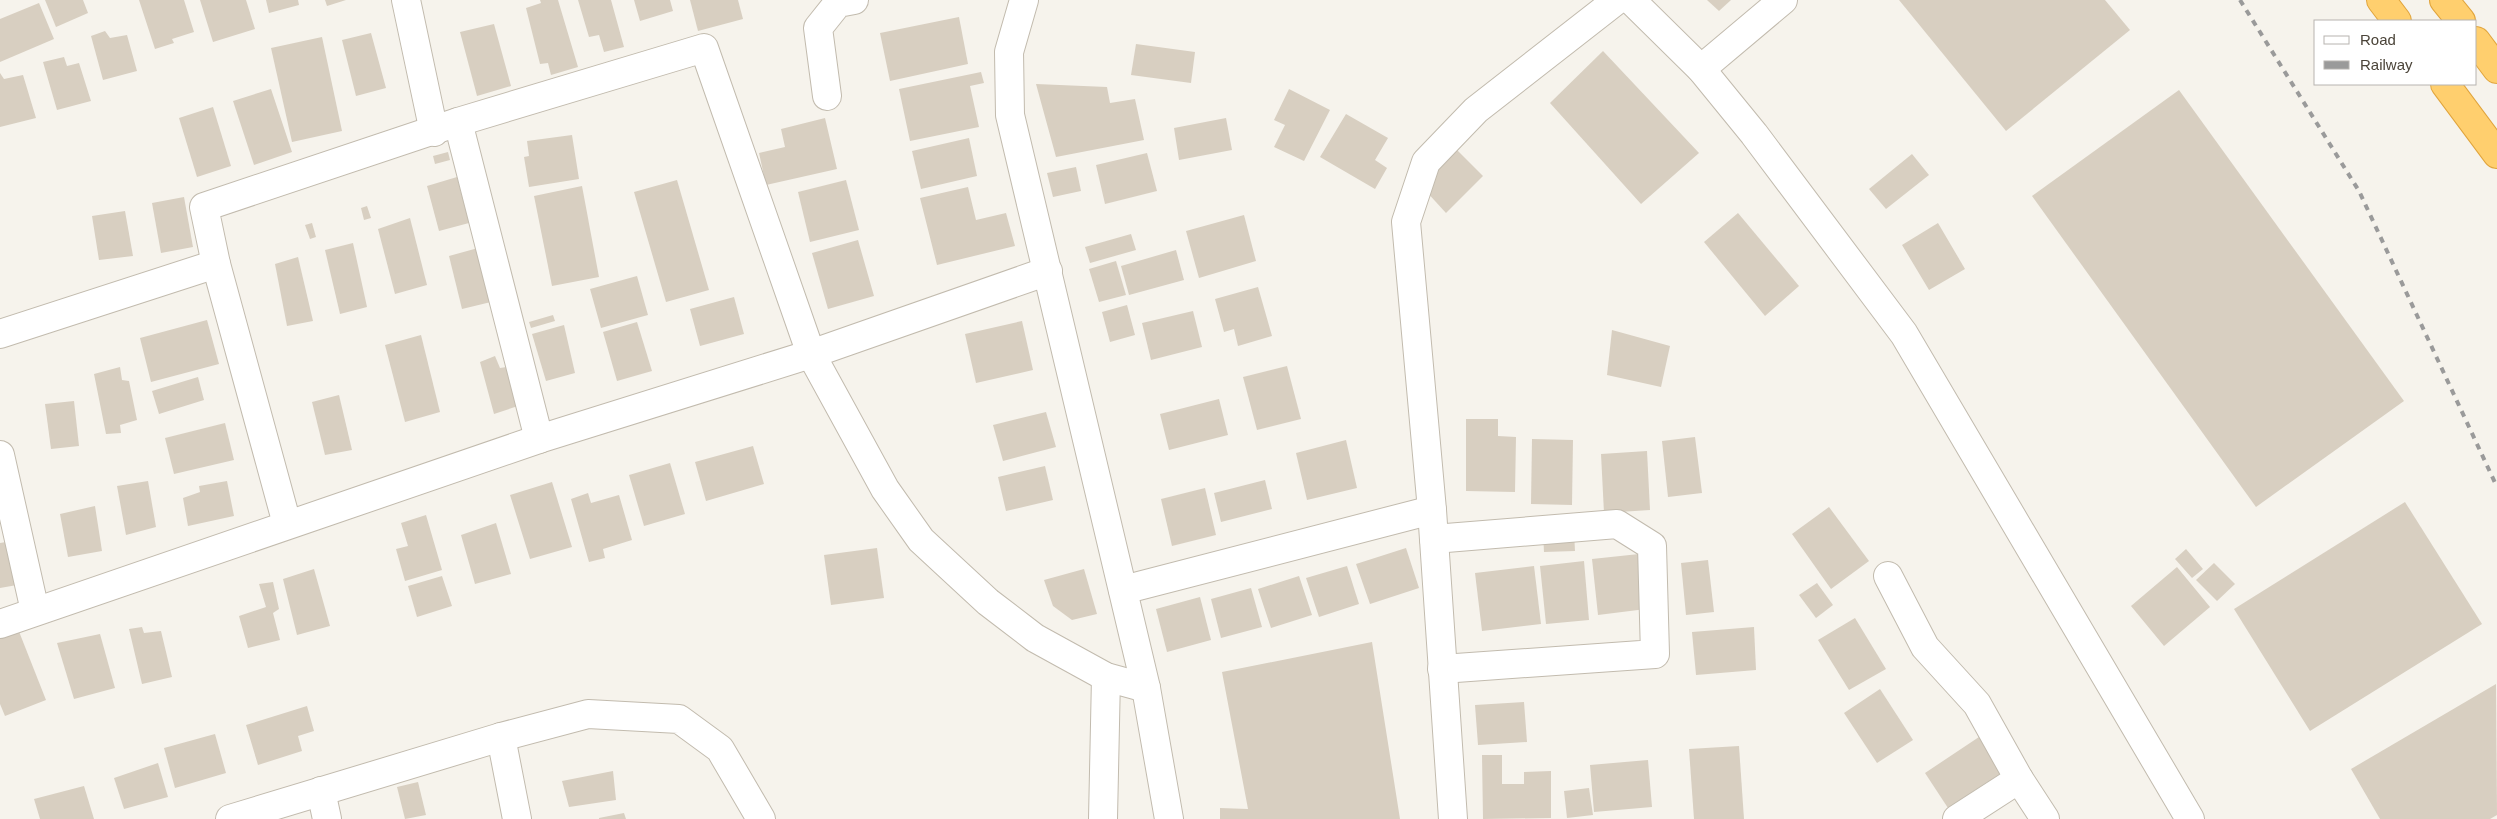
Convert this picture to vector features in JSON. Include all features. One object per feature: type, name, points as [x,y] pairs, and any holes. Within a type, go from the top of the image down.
[{"type":"highway","points":[[2381,0],[2396,20]]},
{"type":"highway","points":[[2444,0],[2460,20]]},
{"type":"highway","points":[[2477,42],[2497,69]]},
{"type":"highway","points":[[2446,85],[2497,154]]},
{"type":"street","points":[[406,0],[539,439]]},
{"type":"street","points":[[826,96],[818,28],[838,3],[854,0]]},
{"type":"street","points":[[1024,0],[1009,52],[1010,115],[1146,688],[1169,819]]},
{"type":"street","points":[[1453,819],[1432,510],[1406,222],[1426,162],[1476,110],[1617,0]]},
{"type":"street","points":[[1632,0],[1701,69],[1760,141],[1904,334],[2190,819]]},
{"type":"street","points":[[1701,69],[1783,0]]},
{"type":"street","points":[[287,524],[216,264],[204,207],[446,127],[704,48],[811,354],[884,489],[921,540],[988,602],[1035,638],[1106,677],[1146,688]]},
{"type":"street","points":[[0,334],[216,264]]},
{"type":"street","points":[[0,624],[539,439],[811,354],[1048,271]]},
{"type":"street","points":[[0,455],[35,612]]},
{"type":"street","points":[[1123,590],[1432,510]]},
{"type":"street","points":[[1434,539],[1617,524],[1652,546],[1655,654],[1442,669]]},
{"type":"street","points":[[1888,576],[1925,647],[1977,704],[2019,779],[2045,819]]},
{"type":"street","points":[[1103,819],[1106,677]]},
{"type":"street","points":[[230,819],[501,737],[588,714],[679,719],[720,749],[761,819]]},
{"type":"street","points":[[501,737],[517,819]]},
{"type":"street","points":[[1957,819],[2019,779]]},
{"type":"street","points":[[322,791],[327,819]]},
{"type":"building","points":[[45,0],[83,0],[88,13],[56,27]]},
{"type":"building","points":[[139,0],[184,0],[194,32],[172,39],[174,43],[155,49]]},
{"type":"building","points":[[200,0],[246,0],[255,29],[213,42]]},
{"type":"building","points":[[266,0],[298,0],[299,5],[269,13]]},
{"type":"building","points":[[325,0],[346,0],[327,6]]},
{"type":"building","points":[[540,0],[558,0],[578,67],[551,75],[548,63],[540,64],[526,8],[541,3]]},
{"type":"building","points":[[578,0],[611,0],[624,47],[604,52],[599,35],[589,37]]},
{"type":"building","points":[[634,0],[670,0],[673,11],[640,21]]},
{"type":"building","points":[[690,0],[738,0],[743,19],[698,31]]},
{"type":"building","points":[[1707,0],[1731,0],[1719,11]]},
{"type":"building","points":[[1899,0],[2105,0],[2130,30],[2006,131]]},
{"type":"building","points":[[39,3],[54,39],[0,62],[0,19]]},
{"type":"building","points":[[959,17],[968,64],[890,81],[880,33]]},
{"type":"building","points":[[494,24],[511,86],[477,96],[460,32]]},
{"type":"building","points":[[105,31],[110,38],[127,35],[137,71],[103,80],[91,36]]},
{"type":"building","points":[[371,33],[386,88],[356,96],[342,40]]},
{"type":"building","points":[[322,37],[342,131],[292,142],[271,48]]},
{"type":"building","points":[[1136,44],[1195,52],[1191,83],[1131,75]]},
{"type":"building","points":[[1603,51],[1699,153],[1641,204],[1550,103]]},
{"type":"building","points":[[64,57],[67,66],[79,63],[91,101],[57,110],[43,62]]},
{"type":"building","points":[[981,72],[984,83],[970,86],[979,127],[910,141],[899,89]]},
{"type":"building","points":[[0,73],[4,79],[23,75],[36,118],[0,127]]},
{"type":"building","points":[[1036,84],[1107,87],[1110,103],[1135,99],[1144,140],[1056,157]]},
{"type":"building","points":[[271,89],[292,152],[254,165],[233,101]]},
{"type":"building","points":[[1289,89],[1330,110],[1304,161],[1274,147],[1285,125],[1274,120]]},
{"type":"building","points":[[2179,90],[2404,401],[2256,507],[2032,196]]},
{"type":"building","points":[[213,107],[231,166],[197,177],[179,118]]},
{"type":"building","points":[[1346,114],[1388,138],[1375,160],[1387,168],[1375,189],[1320,157]]},
{"type":"building","points":[[825,118],[837,169],[766,185],[759,153],[785,147],[781,129]]},
{"type":"building","points":[[1226,118],[1232,150],[1179,160],[1174,128]]},
{"type":"building","points":[[572,135],[579,179],[529,187],[524,157],[529,156],[527,141]]},
{"type":"building","points":[[969,138],[977,176],[921,189],[912,151]]},
{"type":"building","points":[[1450,143],[1483,176],[1446,213],[1414,178]]},
{"type":"building","points":[[448,152],[450,160],[435,164],[433,156]]},
{"type":"building","points":[[1147,153],[1157,191],[1105,204],[1096,165]]},
{"type":"building","points":[[1912,154],[1929,175],[1886,209],[1869,189]]},
{"type":"building","points":[[1076,167],[1081,191],[1053,197],[1047,173]]},
{"type":"building","points":[[457,177],[469,223],[439,231],[427,186]]},
{"type":"building","points":[[677,180],[709,290],[666,302],[634,192]]},
{"type":"building","points":[[846,180],[859,230],[810,242],[798,192]]},
{"type":"building","points":[[582,186],[599,277],[552,286],[534,196]]},
{"type":"building","points":[[968,187],[976,220],[1006,213],[1015,246],[937,265],[920,198]]},
{"type":"building","points":[[184,197],[193,247],[161,253],[152,203]]},
{"type":"building","points":[[367,206],[371,218],[364,220],[361,208]]},
{"type":"building","points":[[125,211],[133,256],[99,260],[92,216]]},
{"type":"building","points":[[1738,213],[1799,286],[1765,316],[1704,242]]},
{"type":"building","points":[[1244,215],[1256,261],[1199,278],[1186,231]]},
{"type":"building","points":[[410,218],[427,285],[395,294],[378,229]]},
{"type":"building","points":[[312,223],[316,237],[310,239],[305,225]]},
{"type":"building","points":[[1938,223],[1965,269],[1929,290],[1902,245]]},
{"type":"building","points":[[1131,234],[1136,250],[1090,263],[1085,247]]},
{"type":"building","points":[[858,240],[874,296],[828,309],[812,253]]},
{"type":"building","points":[[353,243],[367,307],[340,314],[325,250]]},
{"type":"building","points":[[478,248],[491,302],[462,309],[449,256]]},
{"type":"building","points":[[1176,250],[1184,280],[1129,295],[1121,266]]},
{"type":"building","points":[[298,257],[313,321],[287,326],[275,264]]},
{"type":"building","points":[[1116,261],[1126,295],[1099,302],[1089,269]]},
{"type":"building","points":[[637,276],[648,315],[601,328],[590,289]]},
{"type":"building","points":[[1258,287],[1272,336],[1238,346],[1234,329],[1224,332],[1215,299]]},
{"type":"building","points":[[734,297],[744,334],[700,346],[690,309]]},
{"type":"building","points":[[1127,305],[1135,335],[1110,342],[1102,312]]},
{"type":"building","points":[[1193,311],[1202,347],[1151,360],[1142,323]]},
{"type":"building","points":[[553,315],[555,321],[531,328],[529,322]]},
{"type":"building","points":[[207,320],[219,364],[151,382],[140,338]]},
{"type":"building","points":[[1022,321],[1033,370],[976,383],[965,334]]},
{"type":"building","points":[[637,322],[652,371],[617,381],[603,332]]},
{"type":"building","points":[[564,325],[575,373],[546,381],[532,334]]},
{"type":"building","points":[[1612,330],[1670,346],[1661,387],[1607,375]]},
{"type":"building","points":[[421,335],[440,412],[405,422],[385,345]]},
{"type":"building","points":[[495,356],[500,368],[513,366],[524,404],[494,414],[480,362]]},
{"type":"building","points":[[1287,366],[1301,419],[1257,430],[1243,377]]},
{"type":"building","points":[[120,367],[122,380],[129,381],[137,420],[120,425],[121,433],[106,434],[94,374]]},
{"type":"building","points":[[198,377],[204,400],[159,414],[152,391]]},
{"type":"building","points":[[339,395],[352,450],[325,455],[312,402]]},
{"type":"building","points":[[1219,399],[1228,435],[1169,450],[1160,414]]},
{"type":"building","points":[[74,401],[79,446],[51,449],[45,404]]},
{"type":"building","points":[[1046,412],[1056,447],[1003,461],[993,425]]},
{"type":"building","points":[[1466,419],[1498,419],[1498,436],[1516,437],[1515,492],[1466,491]]},
{"type":"building","points":[[225,423],[234,460],[174,474],[165,438]]},
{"type":"building","points":[[1695,437],[1702,493],[1668,497],[1662,441]]},
{"type":"building","points":[[1532,439],[1573,440],[1572,505],[1531,504]]},
{"type":"building","points":[[1346,440],[1357,488],[1307,500],[1296,453]]},
{"type":"building","points":[[753,446],[764,484],[706,501],[695,462]]},
{"type":"building","points":[[1647,451],[1650,510],[1604,513],[1601,454]]},
{"type":"building","points":[[670,463],[685,514],[644,526],[629,475]]},
{"type":"building","points":[[1045,466],[1053,500],[1006,511],[998,477]]},
{"type":"building","points":[[1265,480],[1272,509],[1221,522],[1214,493]]},
{"type":"building","points":[[148,481],[156,527],[126,535],[117,486]]},
{"type":"building","points":[[227,481],[234,516],[188,526],[183,498],[200,492],[199,486]]},
{"type":"building","points":[[552,482],[572,547],[530,559],[510,495]]},
{"type":"building","points":[[1205,488],[1216,535],[1172,546],[1161,499]]},
{"type":"building","points":[[588,493],[591,503],[619,495],[632,540],[603,549],[605,558],[589,562],[571,499]]},
{"type":"building","points":[[2405,502],[2482,624],[2310,731],[2234,609]]},
{"type":"building","points":[[95,506],[102,551],[68,557],[60,514]]},
{"type":"building","points":[[1829,507],[1869,561],[1831,589],[1792,534]]},
{"type":"building","points":[[426,515],[442,570],[405,581],[396,549],[408,546],[401,523]]},
{"type":"building","points":[[496,523],[511,574],[475,584],[461,535]]},
{"type":"building","points":[[1574,532],[1575,551],[1544,552],[1543,533]]},
{"type":"building","points":[[12,541],[17,585],[0,588],[0,543]]},
{"type":"building","points":[[877,548],[884,598],[831,605],[824,555]]},
{"type":"building","points":[[1406,548],[1419,588],[1370,604],[1356,564]]},
{"type":"building","points":[[2186,549],[2203,569],[2192,578],[2175,559]]},
{"type":"building","points":[[1639,554],[1646,609],[1598,615],[1592,559]]},
{"type":"building","points":[[1708,560],[1714,612],[1686,615],[1681,563]]},
{"type":"building","points":[[1584,561],[1589,620],[1546,624],[1540,566]]},
{"type":"building","points":[[2214,563],[2235,584],[2217,601],[2196,580]]},
{"type":"building","points":[[1347,566],[1359,604],[1319,617],[1306,578]]},
{"type":"building","points":[[1534,566],[1541,624],[1482,631],[1475,573]]},
{"type":"building","points":[[2177,567],[2210,607],[2164,646],[2131,606]]},
{"type":"building","points":[[314,569],[330,626],[297,635],[283,579]]},
{"type":"building","points":[[1084,569],[1097,614],[1072,620],[1053,606],[1044,580]]},
{"type":"building","points":[[442,576],[452,606],[417,617],[408,586]]},
{"type":"building","points":[[1299,576],[1312,615],[1271,628],[1258,589]]},
{"type":"building","points":[[273,582],[279,609],[273,613],[280,640],[248,648],[239,616],[266,607],[259,584]]},
{"type":"building","points":[[1817,583],[1833,605],[1816,618],[1799,595]]},
{"type":"building","points":[[1251,588],[1262,627],[1221,638],[1211,599]]},
{"type":"building","points":[[1200,597],[1211,640],[1167,652],[1156,609]]},
{"type":"building","points":[[1855,618],[1886,669],[1849,690],[1818,640]]},
{"type":"building","points":[[142,627],[144,633],[161,631],[172,677],[142,684],[129,629]]},
{"type":"building","points":[[1754,627],[1756,670],[1696,675],[1692,632]]},
{"type":"building","points":[[18,629],[46,700],[5,716],[0,704],[0,636]]},
{"type":"building","points":[[100,634],[115,688],[74,699],[57,643]]},
{"type":"building","points":[[1372,642],[1400,819],[1220,819],[1220,808],[1248,809],[1222,672]]},
{"type":"building","points":[[2496,684],[2497,815],[2490,819],[2380,819],[2351,769]]},
{"type":"building","points":[[1880,689],[1913,740],[1877,763],[1844,713]]},
{"type":"building","points":[[1524,702],[1527,742],[1478,745],[1475,705]]},
{"type":"building","points":[[307,706],[314,731],[298,736],[302,751],[258,765],[246,725]]},
{"type":"building","points":[[215,734],[226,773],[175,788],[164,748]]},
{"type":"building","points":[[1979,737],[2003,772],[1948,808],[1925,773]]},
{"type":"building","points":[[1739,746],[1744,819],[1694,819],[1689,749]]},
{"type":"building","points":[[1482,755],[1502,755],[1502,784],[1524,784],[1524,772],[1551,771],[1551,818],[1483,819]]},
{"type":"building","points":[[1648,760],[1652,807],[1594,812],[1590,765]]},
{"type":"building","points":[[158,763],[168,797],[124,809],[114,778]]},
{"type":"building","points":[[613,771],[616,800],[569,807],[562,781]]},
{"type":"building","points":[[418,782],[426,815],[405,819],[397,787]]},
{"type":"building","points":[[84,786],[94,819],[40,819],[34,799]]},
{"type":"building","points":[[1589,788],[1593,815],[1567,818],[1564,791]]},
{"type":"building","points":[[624,813],[626,819],[599,819],[599,818]]},
{"type":"railway","points":[[2240,0],[2359,191],[2497,487]]}]
